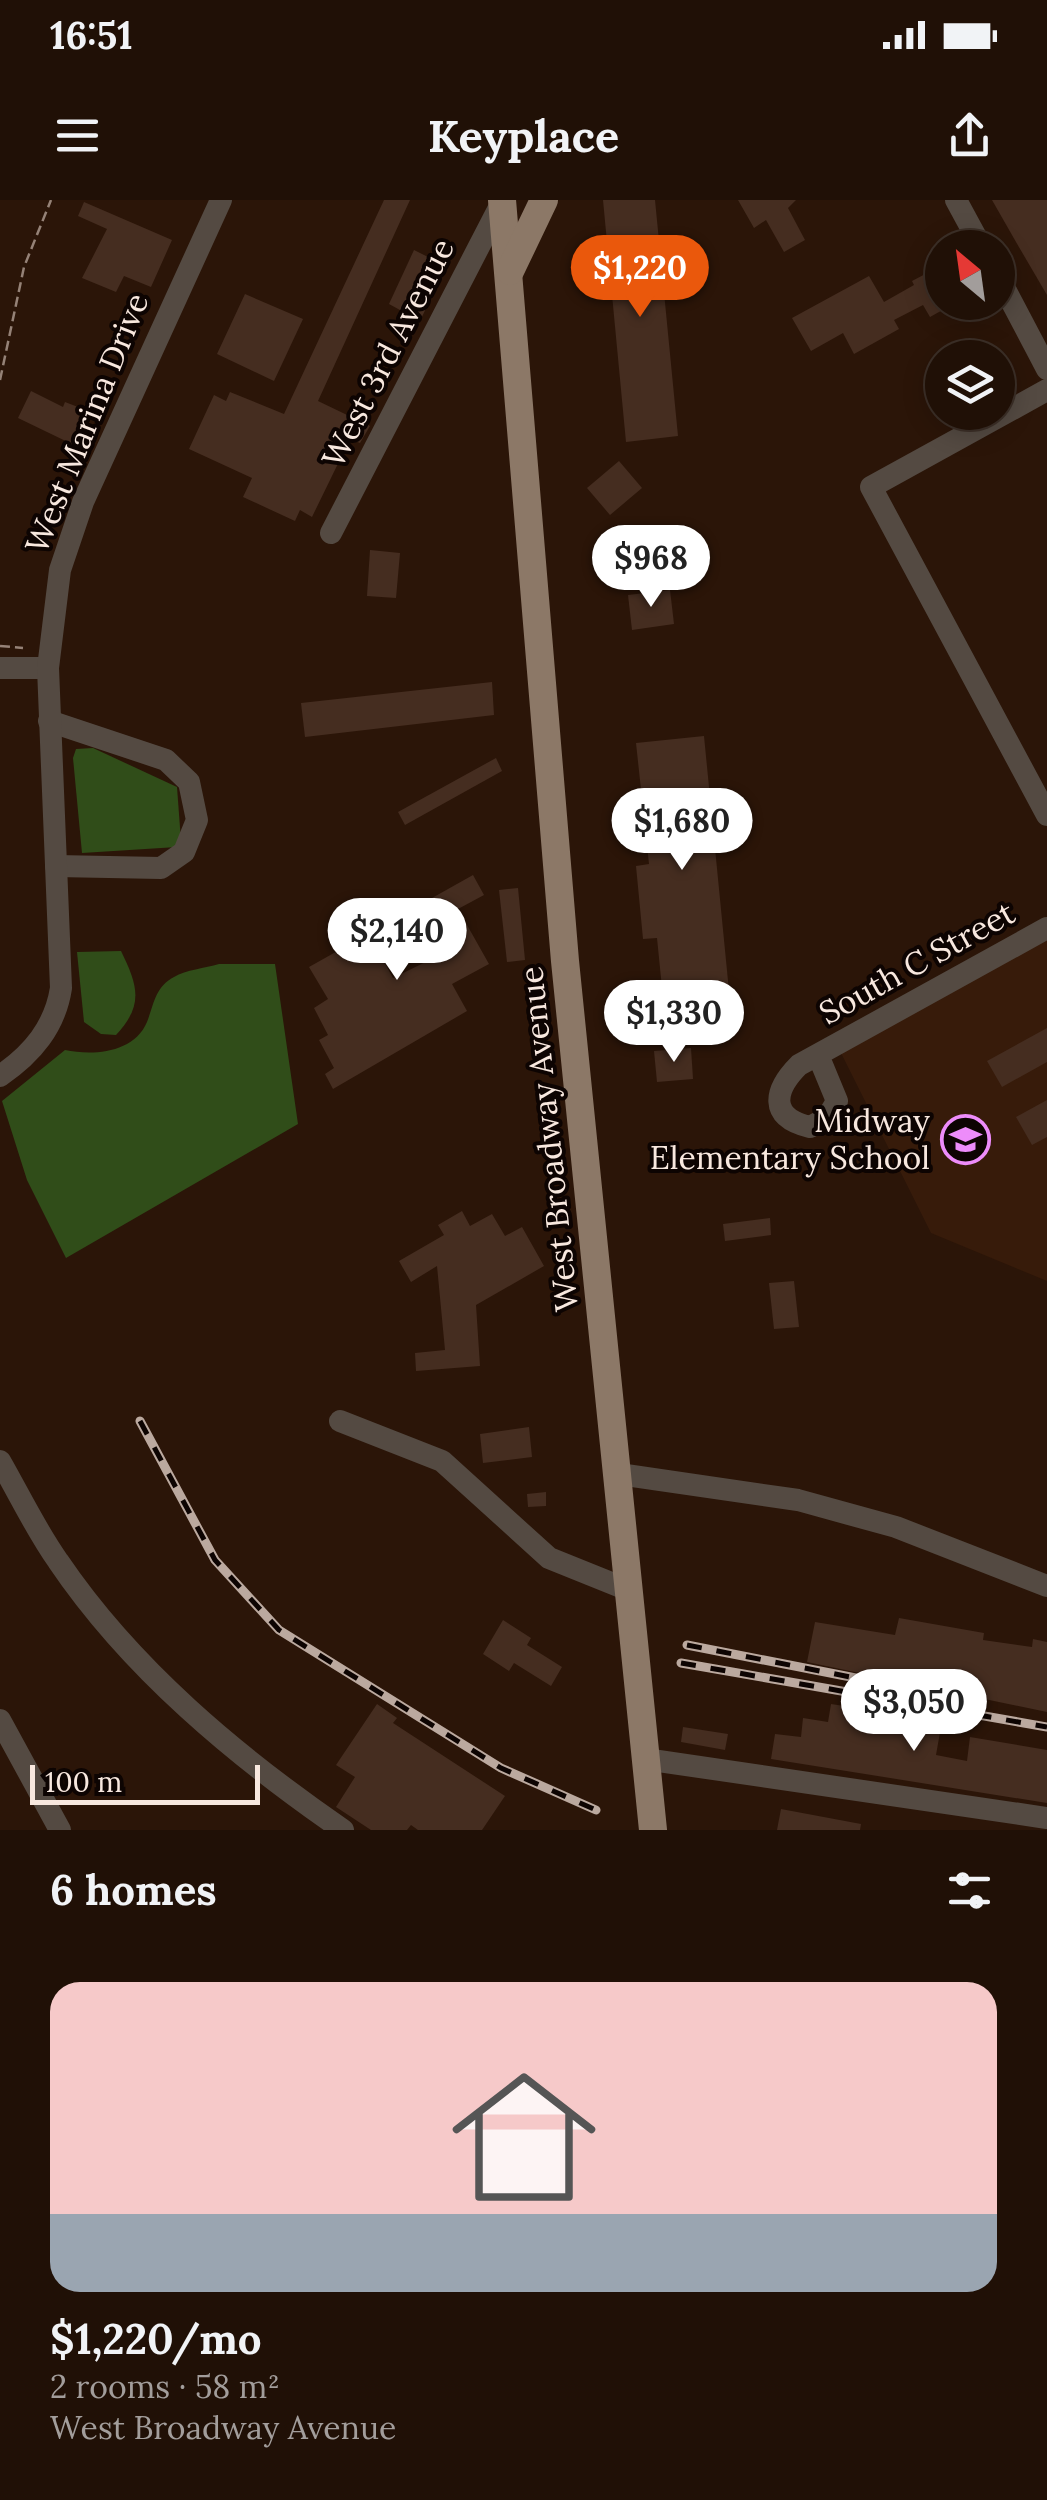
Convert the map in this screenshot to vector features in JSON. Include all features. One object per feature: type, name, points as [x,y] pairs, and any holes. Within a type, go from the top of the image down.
[{"type":"main road","points":[[510,272],[544,200]]},
{"type":"main road","name":"West Broadway Avenue","points":[[502,201],[565,961],[653,1830]]},
{"type":"street","name":"West Marina Drive","points":[[0,1076],[23,1060],[58,1010],[48,668],[60,570],[83,502],[221,200]]},
{"type":"street","points":[[956,200],[972,230]]},
{"type":"street","name":"West 3rd Avenue","points":[[331,534],[502,201]]},
{"type":"street","points":[[1015,308],[1047,369]]},
{"type":"street","points":[[1047,390],[870,487],[1047,815]]},
{"type":"street","points":[[0,668],[48,668]]},
{"type":"street","points":[[49,721],[166,760],[189,782],[197,820],[184,852],[161,868],[56,866]]},
{"type":"street","name":"South C Street","points":[[818,1055],[1047,928]]},
{"type":"street","points":[[340,1420],[442,1461],[549,1558],[626,1588]]},
{"type":"street","points":[[0,1461],[58,1562],[118,1637],[199,1719],[271,1780],[343,1830]]},
{"type":"street","points":[[619,1474],[798,1500],[896,1526],[1047,1586]]},
{"type":"street","points":[[0,1720],[60,1830]]},
{"type":"street","points":[[645,1759],[1047,1818]]},
{"type":"path","points":[[0,380],[24,266],[50,200]]},
{"type":"shaded area","name":"Midway Elementary School","points":[[1047,928],[1047,1281],[931,1233],[837,1045]]},
{"type":"green space","points":[[93,748],[177,787],[181,841],[177,847],[82,853],[73,758],[76,749]]},
{"type":"green space","points":[[121,951],[134,985],[134,1004],[116,1035],[101,1034],[84,1022],[77,952]]},
{"type":"green space","points":[[219,964],[275,964],[298,1124],[66,1258],[27,1180],[2,1101],[65,1050],[100,1052],[133,1040],[168,981]]},
{"type":"building","points":[[384,200],[410,200],[318,401],[370,426],[360,443],[350,439],[312,517],[300,510],[295,521],[243,497],[252,478],[189,449],[214,395],[226,401],[230,392],[284,414]]},
{"type":"building","points":[[603,200],[655,200],[678,436],[626,442]]},
{"type":"building","points":[[738,200],[796,200],[788,208],[805,240],[784,252],[766,220],[754,228]]},
{"type":"building","points":[[992,200],[1047,200],[1047,295],[1015,240],[1015,230],[1009,230]]},
{"type":"building","points":[[84,202],[172,240],[151,287],[124,276],[116,292],[82,278],[107,229],[78,216]]},
{"type":"building","points":[[414,250],[446,266],[420,321],[389,304]]},
{"type":"building","points":[[925,274],[925,308],[923,305],[894,320],[899,329],[854,354],[843,333],[811,351],[792,318],[869,276],[884,302],[914,285],[912,281]]},
{"type":"building","points":[[245,294],[303,319],[274,381],[217,354]]},
{"type":"building","points":[[31,391],[63,407],[65,402],[91,412],[76,446],[18,418]]},
{"type":"building","points":[[619,461],[642,488],[610,515],[587,488]]},
{"type":"building","points":[[370,550],[400,553],[396,598],[367,596]]},
{"type":"building","points":[[670,590],[674,624],[632,630],[628,595]]},
{"type":"building","points":[[492,682],[494,715],[305,737],[301,703]]},
{"type":"building","points":[[704,736],[730,1001],[664,1008],[657,938],[643,939],[636,866],[649,864],[636,743]]},
{"type":"building","points":[[496,758],[502,771],[405,825],[398,812]]},
{"type":"building","points":[[473,875],[484,895],[458,909],[489,964],[452,984],[467,1011],[333,1089],[325,1074],[334,1068],[319,1040],[328,1035],[314,1008],[328,999],[309,967]],"holes":[[[438,921],[454,948],[393,978],[379,953]]]},
{"type":"building","points":[[518,888],[525,960],[507,962],[499,890]]},
{"type":"building","points":[[1047,1028],[1047,1062],[1002,1087],[987,1061]]},
{"type":"building","points":[[691,1048],[693,1079],[657,1082],[654,1051]]},
{"type":"building","points":[[1047,1100],[1047,1137],[1032,1145],[1016,1117]]},
{"type":"building","points":[[462,1211],[470,1226],[492,1214],[505,1236],[522,1227],[544,1266],[476,1305],[480,1366],[416,1371],[415,1353],[445,1350],[437,1266],[411,1282],[399,1261],[444,1235],[438,1225]]},
{"type":"building","points":[[770,1218],[771,1235],[725,1241],[723,1224]]},
{"type":"building","points":[[794,1281],[799,1327],[774,1329],[769,1283]]},
{"type":"building","points":[[529,1427],[532,1457],[483,1463],[480,1434]]},
{"type":"building","points":[[546,1492],[546,1506],[528,1507],[527,1494]]},
{"type":"building","points":[[899,1618],[984,1633],[983,1640],[1032,1647],[1033,1639],[1047,1642],[1047,1712],[807,1662],[815,1622],[895,1635]]},
{"type":"building","points":[[503,1620],[531,1638],[527,1645],[562,1667],[551,1686],[514,1663],[509,1671],[483,1654]]},
{"type":"building","points":[[377,1704],[397,1718],[393,1723],[505,1796],[482,1830],[418,1830],[411,1825],[407,1830],[371,1830],[336,1807],[355,1777],[336,1765]]},
{"type":"building","points":[[831,1704],[942,1721],[936,1755],[967,1761],[970,1737],[1047,1750],[1047,1803],[771,1759],[775,1734],[801,1737],[803,1718],[828,1722]]},
{"type":"building","points":[[683,1727],[728,1734],[725,1750],[681,1742]]},
{"type":"building","points":[[781,1809],[861,1824],[860,1830],[777,1830]]},
{"type":"railway","points":[[140,1421],[215,1560],[279,1630],[501,1768],[596,1810]]},
{"type":"railway","points":[[687,1645],[917,1690]]},
{"type":"railway","points":[[681,1663],[1047,1727]]},
{"type":"place","name":"Midway Elementary School","points":[[965,1139]]}]
